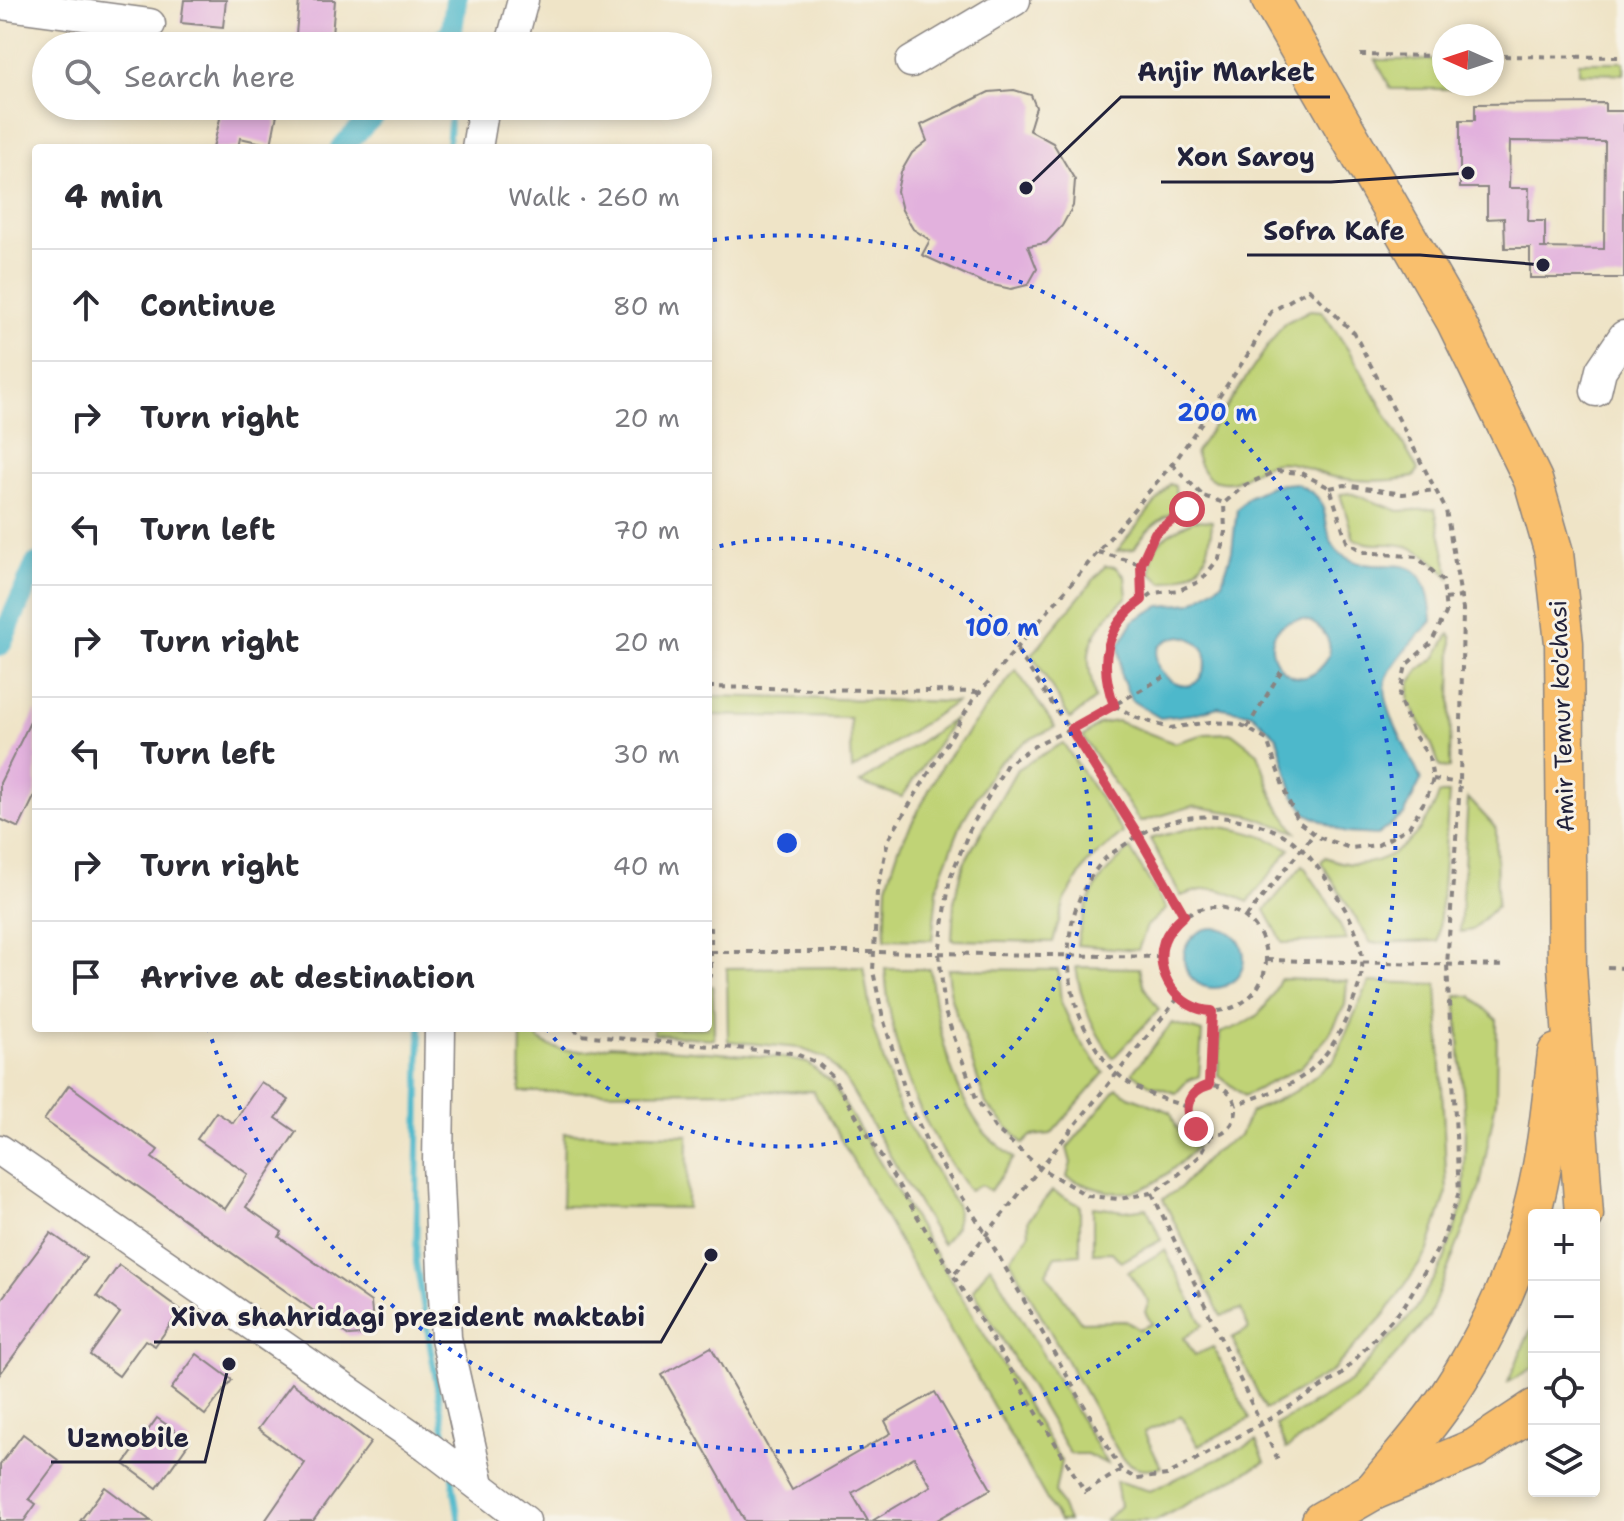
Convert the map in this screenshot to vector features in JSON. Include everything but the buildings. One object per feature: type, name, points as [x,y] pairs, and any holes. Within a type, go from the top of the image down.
[{"type":"main road","name":"Amir Temur ko'chasi","points":[[1278,2],[1455,320],[1533,480],[1554,553],[1564,643],[1567,966],[1584,1209]]},
{"type":"main road","name":"Amir Temur ko'chasi","points":[[1373,1491],[1448,1397],[1484,1338],[1513,1271],[1535,1200],[1549,1123],[1567,966]]},
{"type":"main road","name":"Amir Temur ko'chasi","points":[[1321,1521],[1373,1491],[1475,1448],[1528,1413]]},
{"type":"street","points":[[514,32],[523,0]]},
{"type":"street","points":[[911,62],[1015,0]]},
{"type":"street","points":[[0,4],[150,24]]},
{"type":"street","points":[[478,144],[482,120]]},
{"type":"street","points":[[1596,391],[1601,370],[1624,336]]},
{"type":"street","points":[[440,1032],[438,1163],[446,1338],[473,1480]]},
{"type":"street","points":[[0,1150],[427,1446],[525,1521]]},
{"type":"path","points":[[1360,55],[1432,56]]},
{"type":"path","points":[[1504,56],[1624,57]]},
{"type":"path","points":[[1309,289],[1354,333],[1436,490],[1446,510],[1463,609],[1460,783],[1447,965],[1459,1192],[1442,1242],[1404,1306],[1341,1375],[1261,1424],[1167,1475],[1137,1479],[1121,1470],[986,1234],[927,1142],[909,1103],[883,1018],[873,971],[877,892],[888,840],[980,692],[1172,464],[1251,350],[1271,312],[1309,289]]},
{"type":"path","points":[[1172,464],[1203,496],[1224,503]]},
{"type":"path","points":[[1224,503],[1245,485],[1277,471],[1301,473],[1330,488],[1345,485],[1403,494],[1436,490]]},
{"type":"path","points":[[1224,503],[1225,532],[1219,558],[1201,581],[1179,590],[1153,593],[1126,612],[1111,634],[1104,665],[1114,705],[1137,718],[1170,728],[1210,722],[1240,724],[1267,740],[1299,822],[1314,834],[1350,848],[1378,845],[1409,827],[1427,797],[1433,779],[1429,757],[1413,733],[1399,698],[1406,665],[1431,643],[1446,613],[1443,581],[1417,557],[1364,552],[1347,542],[1330,488]]},
{"type":"path","points":[[1142,600],[1141,564],[1155,533],[1203,496]]},
{"type":"path","points":[[1098,552],[1141,564]]},
{"type":"path","points":[[1445,599],[1461,597]]},
{"type":"path","points":[[1016,649],[1138,835],[1184,915]]},
{"type":"path","points":[[1247,728],[1282,670]]},
{"type":"path","points":[[1164,677],[1071,729],[1039,743],[1007,764],[970,829],[950,878],[939,953],[945,1012],[976,1098],[995,1128],[1040,1168],[1088,1196],[1119,1199],[1151,1193],[1200,1156],[1211,1135]]},
{"type":"path","points":[[712,687],[980,692]]},
{"type":"path","points":[[1433,779],[1460,783]]},
{"type":"path","points":[[1187,1107],[1134,1086],[1097,1050],[1085,1031],[1072,992],[1067,956],[1071,925],[1080,895],[1102,861],[1156,826],[1190,817],[1212,816],[1252,822],[1291,838],[1303,848],[1334,890],[1360,940],[1362,963],[1361,980],[1351,1010],[1327,1054],[1297,1080],[1236,1105]]},
{"type":"path","points":[[1246,917],[1314,834]]},
{"type":"path","points":[[1216,906],[1232,909],[1246,917],[1258,929],[1265,944],[1267,960],[1263,978],[1253,994],[1239,1005],[1222,1011],[1203,1011],[1186,1004],[1173,992],[1164,975],[1161,957],[1164,941],[1172,926],[1184,915],[1199,908],[1216,906]]},
{"type":"path","points":[[712,952],[1161,957]]},
{"type":"path","points":[[1267,960],[1506,966]]},
{"type":"path","points":[[1607,967],[1624,968]]},
{"type":"path","points":[[955,1273],[1179,997]]},
{"type":"path","points":[[1209,1085],[1212,1011]]},
{"type":"path","points":[[577,1032],[579,1035],[793,1053],[816,1062],[832,1076],[955,1273],[1085,1492],[1121,1470]]},
{"type":"path","points":[[1209,1085],[1216,1085],[1230,1093],[1236,1105],[1232,1124],[1219,1134],[1211,1135],[1196,1129],[1187,1115],[1194,1092],[1209,1085]]},
{"type":"path","points":[[1151,1193],[1279,1462]]},
{"type":"green space","points":[[1376,60],[1432,60],[1432,89],[1391,89]]},
{"type":"green space","points":[[1579,62],[1624,62],[1624,74],[1579,73]]},
{"type":"green space","points":[[1310,310],[1322,311],[1353,357],[1418,470],[1414,477],[1384,481],[1353,480],[1280,462],[1262,466],[1241,478],[1226,482],[1208,477],[1203,470],[1195,453],[1283,324]]},
{"type":"green space","points":[[1170,484],[1175,486],[1176,499],[1172,513],[1150,528],[1134,549],[1117,551]]},
{"type":"green space","points":[[1350,493],[1399,511],[1435,509],[1450,578],[1417,550],[1354,539],[1340,494]]},
{"type":"green space","points":[[1194,520],[1212,521],[1206,556],[1195,570],[1163,583],[1151,572],[1157,545]]},
{"type":"green space","points":[[1105,566],[1116,567],[1125,576],[1127,597],[1105,620],[1090,648],[1089,667],[1095,699],[1070,719],[1032,654]]},
{"type":"green space","points":[[1449,634],[1452,638],[1450,768],[1440,767],[1409,701],[1410,683],[1420,669],[1436,657]]},
{"type":"green space","points":[[1016,670],[1055,727],[1026,741],[996,765],[963,820],[938,883],[932,940],[885,939],[887,885],[899,848],[942,765]]},
{"type":"green space","points":[[712,696],[956,702],[852,770],[850,718],[712,715]]},
{"type":"green space","points":[[955,718],[902,797],[860,783]]},
{"type":"green space","points":[[1117,721],[1174,743],[1205,734],[1232,733],[1258,753],[1275,802],[1296,832],[1249,815],[1193,806],[1140,822],[1083,737],[1099,724]]},
{"type":"green space","points":[[1063,743],[1123,833],[1087,863],[1065,900],[1053,942],[952,940],[954,902],[964,863],[1017,769]]},
{"type":"green space","points":[[1439,794],[1449,794],[1438,941],[1371,943],[1321,862],[1325,857],[1344,863],[1362,863],[1380,860],[1396,852],[1422,827]]},
{"type":"green space","points":[[1468,798],[1496,828],[1497,906],[1472,930],[1460,932]]},
{"type":"green space","points":[[1202,825],[1248,832],[1290,849],[1248,902],[1215,889],[1181,896],[1150,839]]},
{"type":"green space","points":[[1130,849],[1166,909],[1147,926],[1138,950],[1077,945],[1093,891],[1108,870]]},
{"type":"green space","points":[[1303,865],[1330,905],[1347,940],[1283,943],[1265,910]]},
{"type":"green space","points":[[863,967],[873,1028],[900,1111],[957,1207],[956,1227],[942,1244],[846,1081],[826,1058],[799,1048],[728,1041],[727,968]]},
{"type":"green space","points":[[1076,967],[1139,968],[1144,987],[1159,1010],[1113,1058],[1088,1015]]},
{"type":"green space","points":[[885,969],[930,969],[936,1011],[954,1077],[985,1133],[1014,1158],[990,1191],[981,1185],[969,1190],[935,1139],[922,1113],[893,1031]]},
{"type":"green space","points":[[948,969],[1058,970],[1061,1002],[1076,1035],[1104,1073],[1051,1134],[1031,1136],[1023,1144],[986,1104],[951,998]]},
{"type":"green space","points":[[1280,979],[1347,981],[1345,1005],[1329,1035],[1301,1067],[1244,1096],[1218,1075],[1220,1033],[1258,1015]]},
{"type":"green space","points":[[1369,982],[1437,984],[1447,1192],[1427,1253],[1385,1314],[1331,1372],[1265,1409],[1232,1338],[1249,1329],[1241,1309],[1221,1316],[1163,1199],[1181,1187],[1212,1153],[1240,1135],[1251,1112],[1296,1091],[1333,1062]]},
{"type":"green space","points":[[713,986],[714,1039],[654,1034],[712,1032]]},
{"type":"green space","points":[[1456,995],[1471,996],[1497,1020],[1496,1100],[1480,1187],[1429,1317],[1357,1400],[1286,1449],[1276,1425],[1351,1381],[1414,1311],[1443,1263],[1464,1202],[1465,1120]]},
{"type":"green space","points":[[1172,1023],[1202,1032],[1199,1076],[1187,1081],[1176,1093],[1151,1085],[1132,1073]]},
{"type":"green space","points":[[521,1032],[534,1032],[545,1044],[566,1050],[590,1050],[611,1045],[786,1058],[807,1063],[831,1082],[1061,1461],[1055,1492],[1068,1521],[1059,1521],[813,1091],[520,1092]]},
{"type":"green space","points":[[1117,1088],[1129,1096],[1171,1112],[1180,1133],[1197,1147],[1152,1184],[1124,1193],[1089,1186],[1067,1177],[1071,1163],[1067,1148]]},
{"type":"green space","points":[[564,1133],[688,1135],[687,1208],[562,1206]]},
{"type":"green space","points":[[1052,1191],[1080,1205],[1080,1254],[1056,1256],[1046,1273],[1081,1322],[1126,1321],[1139,1329],[1152,1324],[1145,1312],[1149,1302],[1128,1272],[1165,1250],[1203,1325],[1184,1338],[1195,1355],[1213,1347],[1250,1419],[1198,1446],[1181,1416],[1144,1432],[1161,1467],[1138,1468],[1120,1455],[1010,1260],[1029,1234],[1028,1220]]},
{"type":"green space","points":[[1093,1207],[1125,1211],[1147,1208],[1161,1240],[1121,1262],[1112,1252],[1093,1253]]},
{"type":"green space","points":[[990,1265],[1107,1464],[1087,1454],[1070,1454],[973,1290]]},
{"type":"green space","points":[[1528,1336],[1528,1370],[1508,1382]]},
{"type":"green space","points":[[1256,1441],[1265,1462],[1155,1521],[1105,1521],[1120,1506],[1116,1481],[1150,1491]]},
{"type":"water","points":[[1296,483],[1315,495],[1324,511],[1331,541],[1341,554],[1356,562],[1411,569],[1421,577],[1428,594],[1432,621],[1397,661],[1385,686],[1390,712],[1421,780],[1404,815],[1377,835],[1345,833],[1306,813],[1293,793],[1277,737],[1252,714],[1218,707],[1160,718],[1131,700],[1121,676],[1119,645],[1134,620],[1160,606],[1192,603],[1222,582],[1232,551],[1237,509],[1248,497],[1273,485]],"holes":[[[1302,619],[1322,631],[1329,643],[1329,650],[1323,665],[1310,676],[1296,677],[1276,661],[1272,648],[1274,635],[1284,625]],[[1181,636],[1197,642],[1206,655],[1205,667],[1197,681],[1187,686],[1175,683],[1164,675],[1158,664],[1157,653],[1164,643]]]},
{"type":"water","points":[[1214,928],[1236,936],[1244,958],[1236,980],[1214,988],[1192,980],[1184,958],[1192,936]]},
{"type":"waterway","points":[[450,32],[456,0]]},
{"type":"waterway","points":[[345,144],[369,120]]},
{"type":"waterway","points":[[448,144],[450,122]]},
{"type":"waterway","points":[[0,645],[32,573]]},
{"type":"waterway","points":[[420,1032],[416,1262],[447,1446]]},
{"type":"waterway","points":[[452,1477],[459,1521]]},
{"type":"place","name":"Xon Saroy","points":[[1468,173]]},
{"type":"place","name":"Anjir Market","points":[[1026,188]]},
{"type":"place","name":"Sofra Kafe","points":[[1543,265]]},
{"type":"place","name":"Xiva shahridagi prezident maktabi","points":[[711,1255]]},
{"type":"place","name":"Uzmobile","points":[[229,1364]]},
{"type":"route","points":[[1187,509],[1155,533],[1141,564],[1142,600],[1126,612],[1111,634],[1104,665],[1114,705],[1071,729],[1184,915],[1172,926],[1164,941],[1161,957],[1164,975],[1173,992],[1186,1004],[1212,1011],[1209,1085],[1194,1092],[1187,1107],[1190,1123],[1196,1129]]}]
